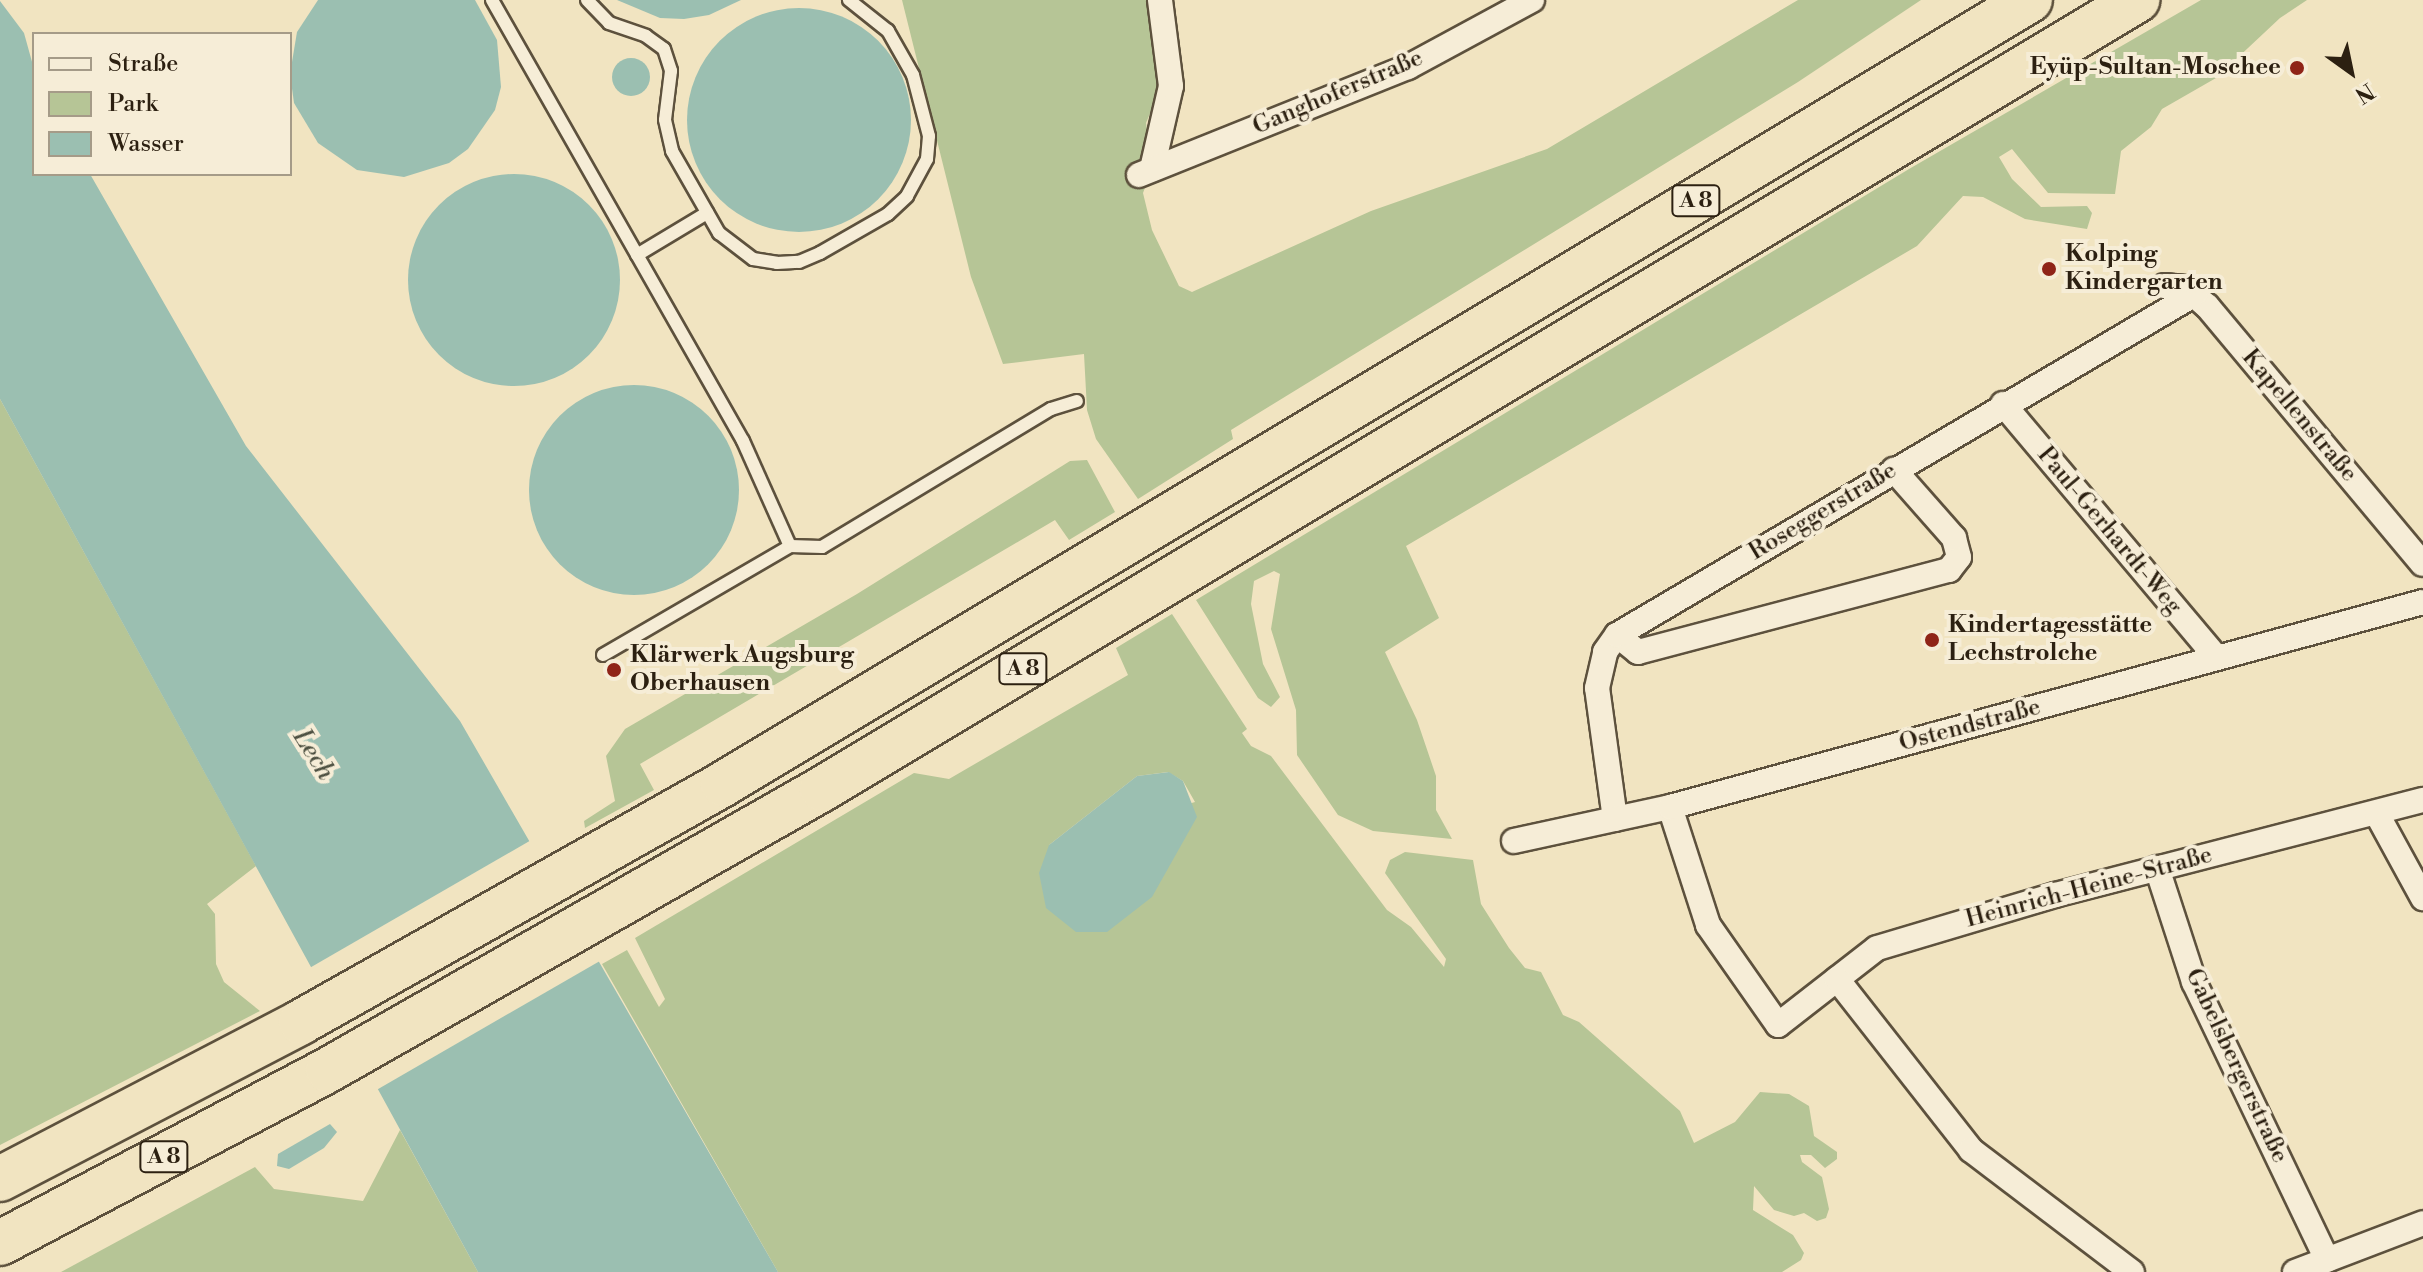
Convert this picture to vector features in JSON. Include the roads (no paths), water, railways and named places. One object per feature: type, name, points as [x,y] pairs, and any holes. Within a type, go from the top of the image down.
[{"type":"highway","name":"A 8","points":[[0,1179],[301,1022],[600,854],[1190,508],[2030,0]]},
{"type":"highway","name":"A 8","points":[[0,1243],[328,1070],[627,902],[2137,0]]},
{"type":"street","name":"Ganghoferstraße","points":[[1160,0],[1171,86],[1146,172],[1408,67],[1532,0]]},
{"type":"street","points":[[2164,286],[2178,285],[2195,294]]},
{"type":"street","name":"Roseggerstraße","points":[[1617,635],[2003,404],[2195,294]]},
{"type":"street","name":"Kapellenstraße","points":[[2195,294],[2423,564]]},
{"type":"street","name":"Paul-Gerhardt-Weg","points":[[2003,404],[2215,656]]},
{"type":"street","points":[[1615,819],[1597,688],[1605,652],[1617,635],[1638,652],[1949,570],[1959,557],[1954,538],[1894,470]]},
{"type":"street","name":"Ostendstraße","points":[[1514,841],[1670,807],[2215,656],[2423,602]]},
{"type":"street","name":"Heinrich-Heine-Straße","points":[[1670,807],[1708,925],[1778,1025],[1877,948],[2157,868],[2423,800]]},
{"type":"street","points":[[2377,814],[2423,898]]},
{"type":"street","name":"Gabelsbergerstraße","points":[[2157,868],[2194,982],[2327,1260]]},
{"type":"street","points":[[1837,979],[1971,1150],[2132,1272]]},
{"type":"street","points":[[2295,1272],[2423,1223]]},
{"type":"lane","points":[[492,0],[743,441],[790,546]]},
{"type":"lane","points":[[587,0],[609,23],[646,36],[664,49],[671,71],[667,136],[719,233],[753,259],[799,262],[888,214],[907,196],[927,159],[929,136],[922,97],[888,31],[849,0]]},
{"type":"lane","points":[[637,255],[707,213]]},
{"type":"lane","points":[[603,655],[790,546],[822,547],[1051,409],[1077,401]]},
{"type":"water","points":[[318,0],[475,0],[497,40],[501,87],[495,110],[468,149],[449,163],[404,177],[357,170],[318,143],[294,103],[292,62],[297,32]]},
{"type":"water","points":[[617,0],[741,0],[709,15],[684,19],[660,18]]},
{"type":"water","name":"Lech","points":[[0,1],[24,33],[32,62],[32,176],[91,176],[246,446],[460,721],[778,1272],[478,1272],[0,399]]},
{"type":"water","points":[[799,8],[842,17],[878,41],[902,77],[911,120],[902,163],[878,199],[842,223],[799,232],[756,223],[720,199],[696,163],[687,120],[696,77],[720,41],[756,17]]},
{"type":"water","points":[[631,58],[645,63],[650,77],[645,91],[631,96],[617,91],[612,77],[617,63]]},
{"type":"water","points":[[514,174],[555,182],[589,205],[612,239],[620,280],[612,321],[589,355],[555,378],[514,386],[473,378],[439,355],[416,321],[408,280],[416,239],[439,205],[473,182]]},
{"type":"water","points":[[634,385],[674,393],[708,416],[731,450],[739,490],[731,530],[708,564],[674,587],[634,595],[594,587],[560,564],[537,530],[529,490],[537,450],[560,416],[594,393]]},
{"type":"water","points":[[1169,772],[1183,781],[1197,817],[1152,897],[1107,932],[1076,932],[1046,908],[1039,873],[1049,845],[1137,776]]},
{"type":"water","points":[[330,1124],[337,1132],[324,1148],[289,1169],[277,1166],[278,1154]]},
{"type":"place","name":"Eyüp-Sultan-Moschee","points":[[2297,68]]},
{"type":"place","name":"Kolping Kindergarten","points":[[2049,269]]},
{"type":"place","name":"Kindertagesstätte Lechstrolche","points":[[1932,640]]},
{"type":"place","name":"Klärwerk Augsburg Oberhausen","points":[[614,670]]}]
